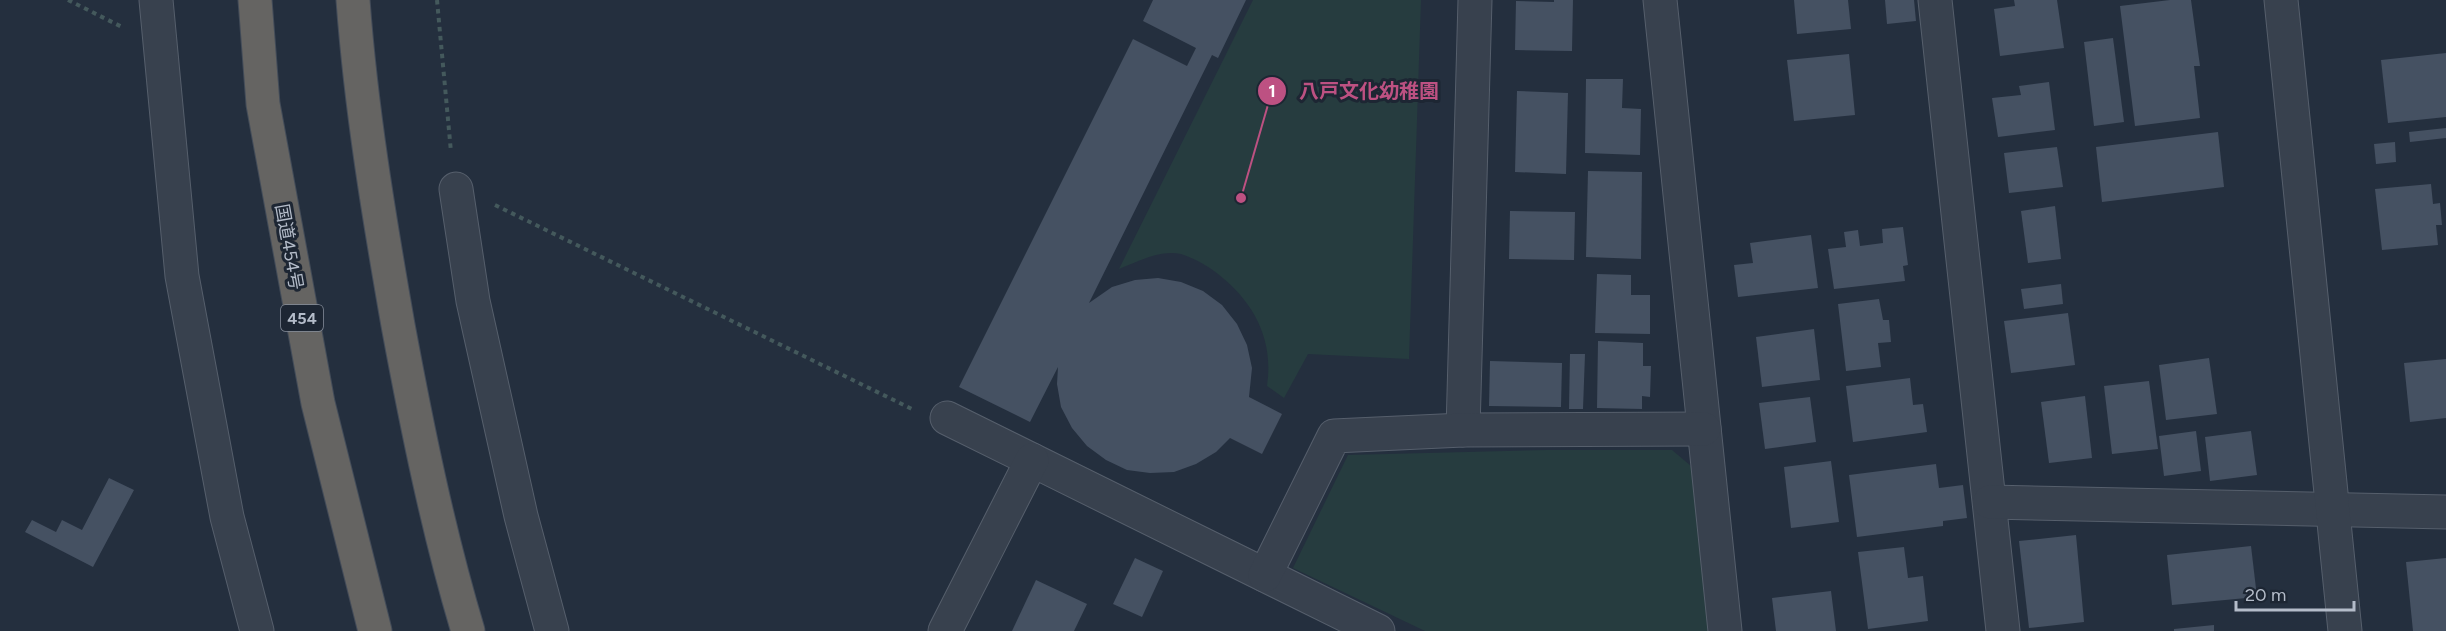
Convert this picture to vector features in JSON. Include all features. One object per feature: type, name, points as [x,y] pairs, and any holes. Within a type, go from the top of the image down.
[{"type":"highway","name":"国道454号","points":[[255,0],[263,104],[318,403],[375,631]]},
{"type":"highway","points":[[353,0],[358,64],[378,215],[412,399],[452,578],[468,631]]},
{"type":"street","points":[[156,0],[184,287],[226,517],[257,631]]},
{"type":"street","points":[[1464,430],[1475,0]]},
{"type":"street","points":[[1660,0],[1725,631]]},
{"type":"street","points":[[1935,0],[2003,631]]},
{"type":"street","points":[[2280,0],[2345,631]]},
{"type":"street","points":[[456,189],[473,301],[521,516],[552,631]]},
{"type":"street","points":[[947,418],[1378,631]]},
{"type":"street","points":[[1265,575],[1334,436],[1464,430],[1704,429]]},
{"type":"street","points":[[945,631],[1032,460]]},
{"type":"street","points":[[1990,502],[2446,512]]},
{"type":"path","points":[[68,0],[160,46]]},
{"type":"path","points":[[436,0],[456,189],[478,197],[915,410],[947,418]]},
{"type":"green space","points":[[1253,0],[1421,0],[1409,359],[1308,354],[1284,398],[1267,386],[1267,353],[1259,323],[1242,297],[1218,274],[1196,260],[1173,253],[1149,257],[1119,269]]},
{"type":"green space","points":[[1548,450],[1672,450],[1691,466],[1709,631],[1425,631],[1293,568],[1348,455]]},
{"type":"building","points":[[1153,0],[1246,0],[1218,58],[1212,55],[1089,303],[1112,287],[1135,280],[1158,278],[1181,282],[1203,291],[1222,305],[1237,324],[1247,345],[1252,368],[1249,397],[1282,414],[1262,454],[1230,438],[1216,452],[1196,464],[1174,472],[1150,473],[1127,470],[1106,460],[1087,446],[1072,428],[1061,407],[1057,384],[1058,367],[1030,422],[959,387],[1133,39],[1187,66],[1196,48],[1143,21]]},
{"type":"building","points":[[1554,0],[1573,0],[1572,51],[1515,50],[1516,1],[1554,2]]},
{"type":"building","points":[[1794,0],[1848,0],[1851,29],[1797,34]]},
{"type":"building","points":[[1885,0],[1914,0],[1916,21],[1887,24]]},
{"type":"building","points":[[2014,0],[2057,0],[2064,48],[2000,56],[1994,9],[2015,6]]},
{"type":"building","points":[[2191,0],[2200,66],[2194,66],[2200,118],[2135,126],[2120,6]]},
{"type":"building","points":[[2113,38],[2124,122],[2094,126],[2084,42]]},
{"type":"building","points":[[2446,53],[2446,117],[2388,123],[2381,60]]},
{"type":"building","points":[[1849,54],[1855,115],[1794,121],[1787,60]]},
{"type":"building","points":[[1586,79],[1623,79],[1622,108],[1641,109],[1640,155],[1585,153]]},
{"type":"building","points":[[2049,82],[2055,130],[1998,137],[1992,98],[2021,95],[2019,86]]},
{"type":"building","points":[[1517,91],[1568,93],[1566,174],[1515,172]]},
{"type":"building","points":[[2446,128],[2446,138],[2410,142],[2409,132]]},
{"type":"building","points":[[2218,132],[2224,187],[2102,202],[2096,147]]},
{"type":"building","points":[[2395,142],[2396,162],[2376,164],[2374,144]]},
{"type":"building","points":[[2057,147],[2063,187],[2009,193],[2004,153]]},
{"type":"building","points":[[1588,171],[1642,172],[1641,259],[1586,257]]},
{"type":"building","points":[[2431,184],[2433,204],[2440,203],[2442,225],[2436,225],[2438,245],[2382,250],[2375,189]]},
{"type":"building","points":[[2055,206],[2061,259],[2028,263],[2021,211]]},
{"type":"building","points":[[1510,211],[1575,212],[1574,260],[1509,259]]},
{"type":"building","points":[[1903,227],[1908,265],[1903,266],[1905,281],[1834,289],[1828,249],[1846,247],[1844,232],[1858,230],[1860,246],[1883,243],[1882,229]]},
{"type":"building","points":[[1811,235],[1818,288],[1738,297],[1734,265],[1753,263],[1750,243]]},
{"type":"building","points":[[1597,274],[1631,275],[1631,295],[1650,295],[1650,334],[1595,333]]},
{"type":"building","points":[[2061,284],[2063,304],[2024,309],[2021,289]]},
{"type":"building","points":[[1879,299],[1883,320],[1889,320],[1891,342],[1878,343],[1881,367],[1846,371],[1838,304]]},
{"type":"building","points":[[2068,313],[2075,365],[2011,373],[2004,321]]},
{"type":"building","points":[[1814,329],[1820,380],[1762,387],[1756,337]]},
{"type":"building","points":[[1598,341],[1643,343],[1643,366],[1651,366],[1650,397],[1642,396],[1642,409],[1597,408]]},
{"type":"building","points":[[1570,354],[1585,354],[1583,409],[1569,409]]},
{"type":"building","points":[[2209,358],[2217,414],[2166,420],[2159,365]]},
{"type":"building","points":[[2446,359],[2446,418],[2410,422],[2404,363]]},
{"type":"building","points":[[1490,361],[1562,363],[1561,407],[1489,406]]},
{"type":"building","points":[[1910,378],[1913,405],[1923,404],[1927,432],[1853,442],[1846,386]]},
{"type":"building","points":[[2149,381],[2158,449],[2112,454],[2104,386]]},
{"type":"building","points":[[2085,396],[2092,458],[2049,463],[2041,402]]},
{"type":"building","points":[[1810,397],[1816,442],[1765,449],[1759,403]]},
{"type":"building","points":[[2196,431],[2201,471],[2164,476],[2159,436]]},
{"type":"building","points":[[2251,431],[2257,475],[2210,481],[2205,437]]},
{"type":"building","points":[[1831,461],[1839,522],[1791,528],[1784,467]]},
{"type":"building","points":[[1936,464],[1939,488],[1963,485],[1967,518],[1943,521],[1943,526],[1857,537],[1849,475]]},
{"type":"building","points":[[109,478],[134,490],[93,567],[25,532],[32,520],[56,532],[62,520],[82,530]]},
{"type":"building","points":[[2076,535],[2084,622],[2029,628],[2019,541]]},
{"type":"building","points":[[2251,546],[2257,597],[2172,605],[2167,555]]},
{"type":"building","points":[[1904,547],[1908,578],[1923,576],[1928,621],[1868,629],[1858,552]]},
{"type":"building","points":[[1135,558],[1163,571],[1142,617],[1113,604]]},
{"type":"building","points":[[2446,558],[2446,631],[2413,631],[2406,562]]},
{"type":"building","points":[[1036,580],[1087,604],[1074,631],[1012,631]]},
{"type":"building","points":[[1831,591],[1836,631],[1776,631],[1772,598]]},
{"type":"building","points":[[2214,625],[2214,631],[2174,631],[2174,629]]},
{"type":"place","name":"八戸文化幼稚園","points":[[1241,198]]}]
